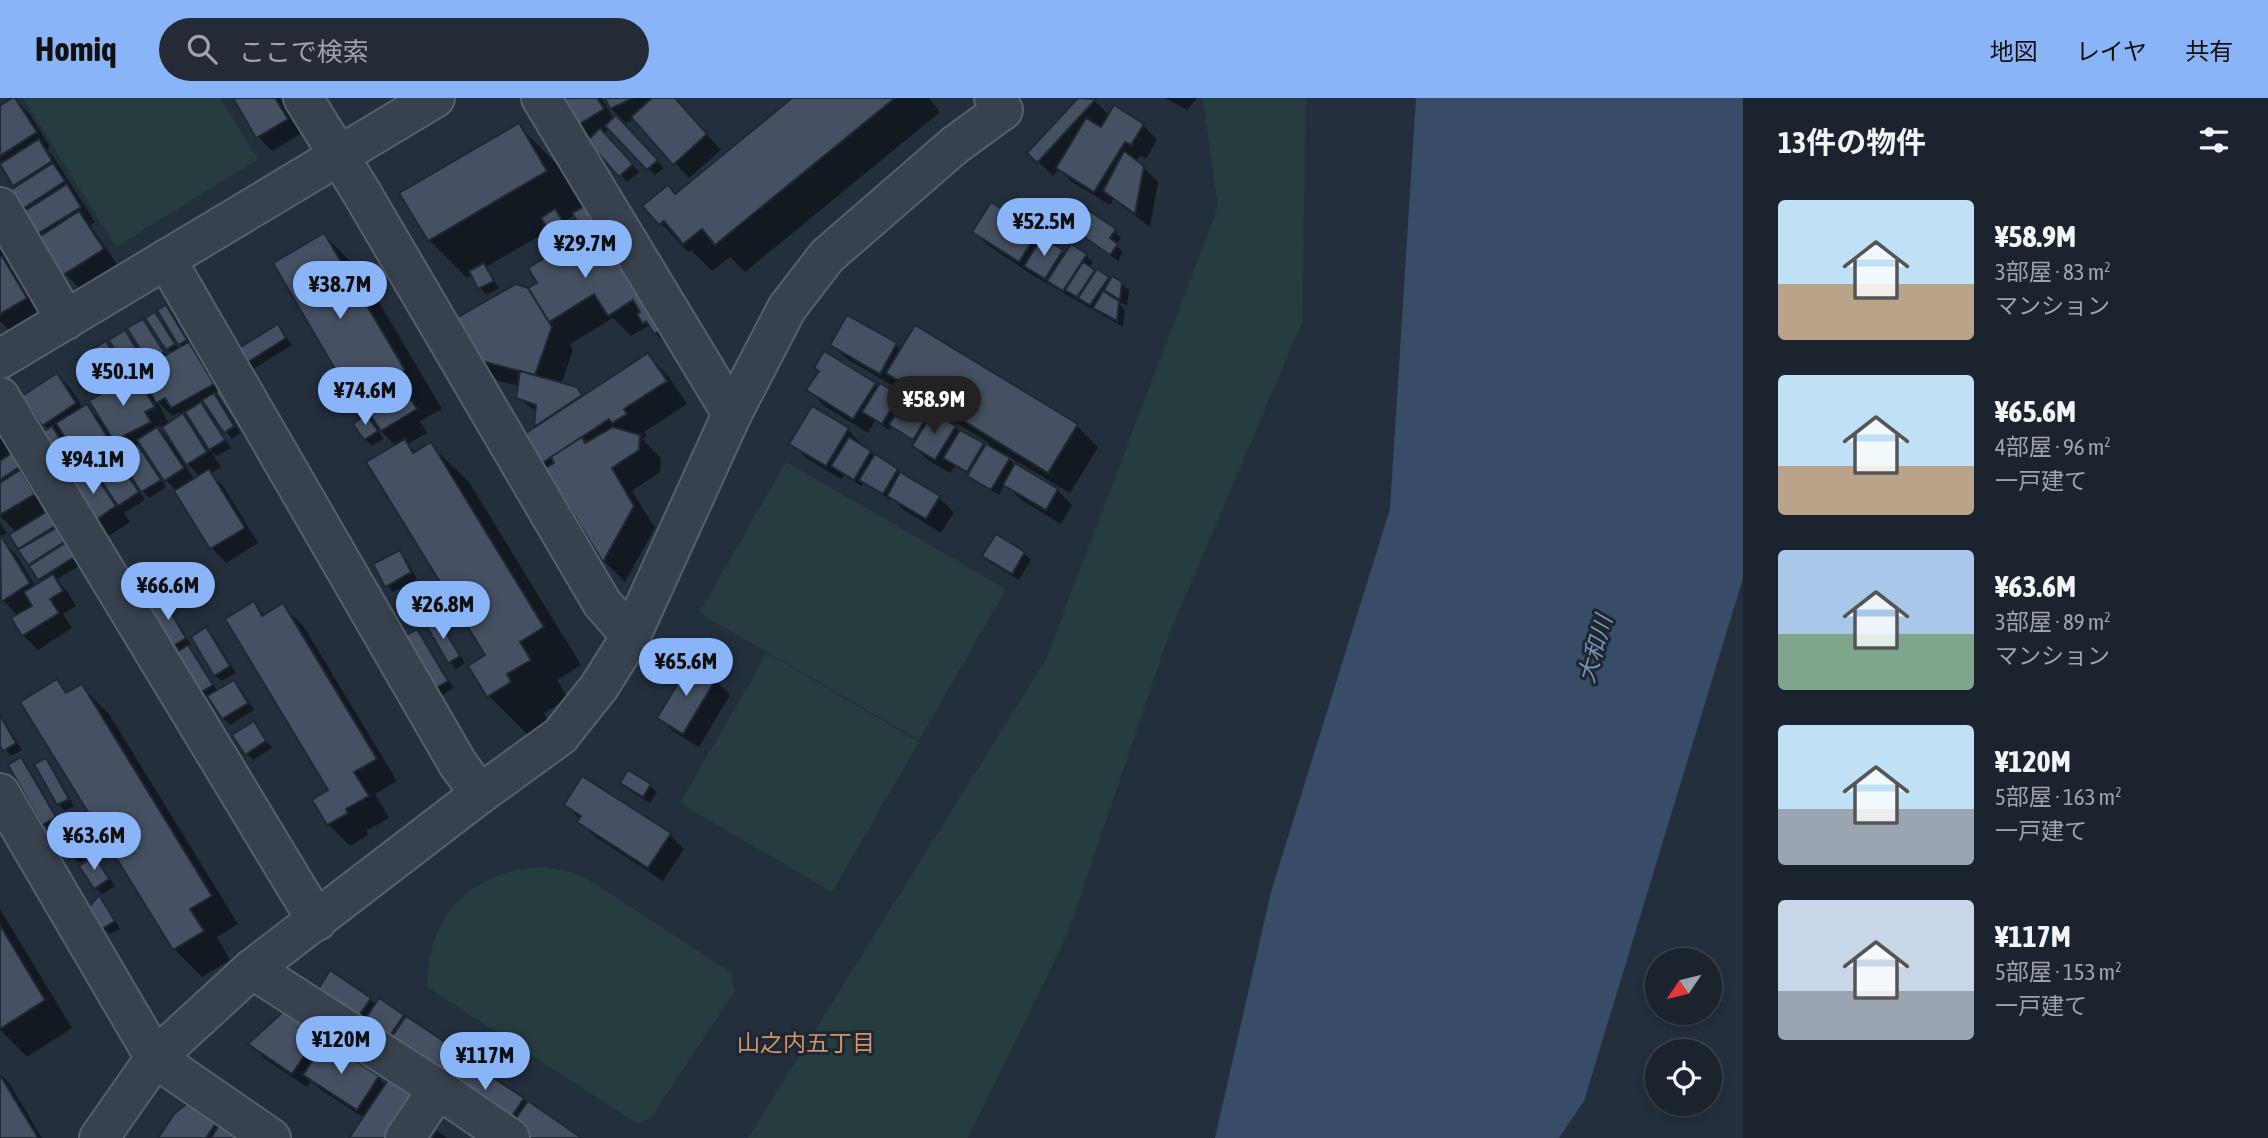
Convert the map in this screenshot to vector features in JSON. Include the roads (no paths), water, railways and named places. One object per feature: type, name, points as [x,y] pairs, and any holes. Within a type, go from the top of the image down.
[{"type":"street","points":[[303,98],[602,603],[631,636]]},
{"type":"street","points":[[0,359],[435,98]]},
{"type":"street","points":[[541,98],[732,414]]},
{"type":"street","points":[[99,1138],[155,1058],[252,970],[480,794],[561,736],[599,687],[631,636],[732,414],[787,308],[827,256],[955,145],[1003,110],[994,98]]},
{"type":"street","points":[[0,207],[65,320]]},
{"type":"street","points":[[166,259],[458,764],[480,794]]},
{"type":"street","points":[[0,397],[317,921]]},
{"type":"street","points":[[0,793],[155,1058],[271,1138]]},
{"type":"street","points":[[252,970],[510,1138]]},
{"type":"street","points":[[405,1138],[438,1089]]},
{"type":"water","name":"大和川","points":[[1416,98],[1743,98],[1743,578],[1584,1101],[1559,1138],[1215,1138],[1271,892],[1390,509]]},
{"type":"district","name":"山之内五丁目","points":[[806,1043]]}]
